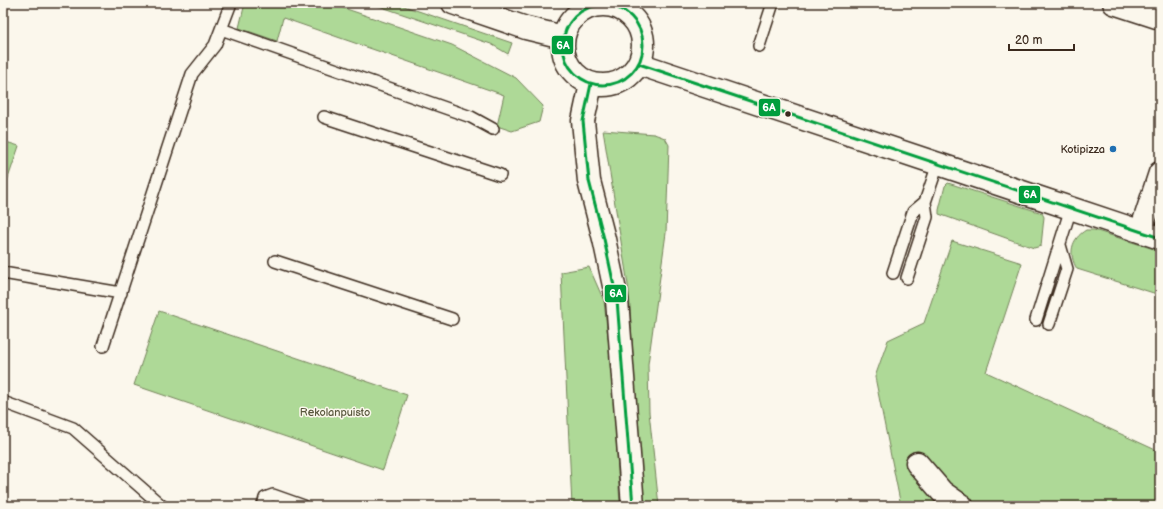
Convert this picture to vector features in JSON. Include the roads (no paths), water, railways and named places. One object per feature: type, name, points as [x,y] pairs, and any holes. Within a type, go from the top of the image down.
[{"type":"street","points":[[453,3],[526,28],[563,37]]},
{"type":"street","points":[[1114,3],[1160,18]]},
{"type":"street","points":[[599,4],[629,8],[643,37],[643,51],[639,64],[630,75],[618,83],[605,86],[591,84],[578,77],[568,66],[563,52],[563,37],[570,22],[582,10],[599,4]]},
{"type":"street","points":[[639,64],[1150,234],[1160,173]]},
{"type":"street","points":[[591,84],[583,121],[587,166],[589,181],[604,238],[617,300],[633,506]]},
{"type":"street","points":[[917,463],[942,492],[962,506]]},
{"type":"lane","points":[[103,346],[192,74],[215,45],[231,3]]},
{"type":"lane","points":[[759,46],[774,3]]},
{"type":"lane","points":[[221,29],[471,117],[493,129]]},
{"type":"lane","points":[[324,117],[500,175]]},
{"type":"lane","points":[[907,278],[927,217],[925,202],[938,164]]},
{"type":"lane","points":[[893,273],[913,212],[925,202]]},
{"type":"lane","points":[[1036,320],[1071,208]]},
{"type":"lane","points":[[1049,324],[1067,269],[1060,245]]},
{"type":"lane","points":[[275,261],[452,319]]},
{"type":"lane","points":[[3,273],[121,293]]},
{"type":"lane","points":[[3,402],[73,428],[162,506]]},
{"type":"lane","points":[[262,506],[266,498],[273,495],[304,506]]},
{"type":"place","name":"Kotipizza","points":[[1113,149]]},
{"type":"park label","name":"Rekolanpuisto","points":[[335,412]]}]
